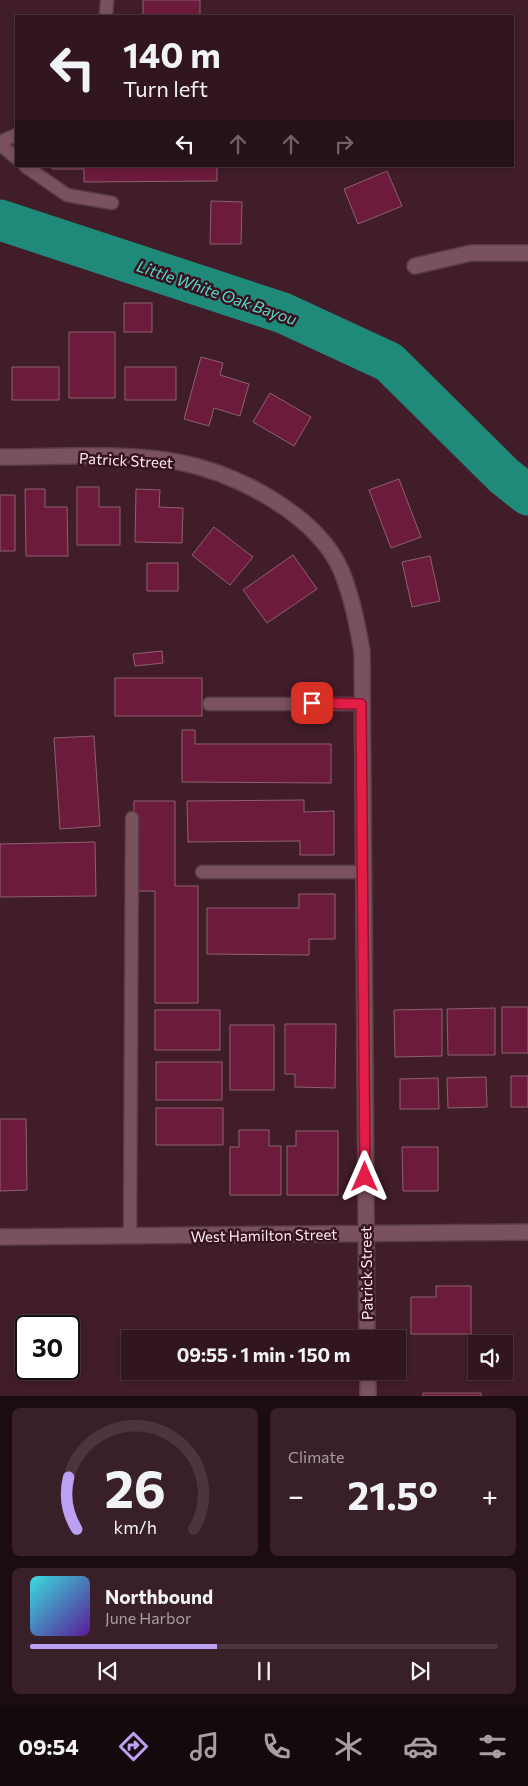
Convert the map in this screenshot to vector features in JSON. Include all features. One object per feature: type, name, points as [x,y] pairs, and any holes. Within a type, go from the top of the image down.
[{"type":"street","points":[[415,266],[471,253],[528,253]]},
{"type":"street","name":"Patrick Street","points":[[0,457],[135,458],[178,462],[219,473],[276,501],[318,536],[340,568],[354,607],[360,642],[367,1330]]},
{"type":"street","name":"West Hamilton Street","points":[[0,1237],[528,1232]]},
{"type":"street","points":[[368,1380],[368,1396]]},
{"type":"lane","points":[[106,15],[107,0]]},
{"type":"lane","points":[[15,136],[0,143],[15,157]]},
{"type":"lane","points":[[26,167],[67,195],[112,203]]},
{"type":"lane","points":[[209,704],[361,704]]},
{"type":"lane","points":[[130,1237],[132,818]]},
{"type":"lane","points":[[202,872],[363,872]]},
{"type":"building","points":[[143,0],[200,0],[200,15],[143,15]]},
{"type":"building","points":[[52,167],[217,167],[217,181],[84,182],[84,169],[52,169]]},
{"type":"building","points":[[387,171],[402,206],[358,224],[344,189]]},
{"type":"building","points":[[211,201],[242,202],[241,244],[210,244]]},
{"type":"building","points":[[124,303],[152,303],[152,332],[124,332]]},
{"type":"building","points":[[69,332],[115,332],[115,398],[69,398]]},
{"type":"building","points":[[201,357],[223,363],[220,375],[249,384],[240,416],[214,408],[209,426],[184,419]]},
{"type":"building","points":[[12,367],[59,367],[59,400],[12,400]]},
{"type":"building","points":[[125,367],[176,367],[176,400],[125,400]]},
{"type":"building","points":[[270,393],[311,417],[294,446],[253,422]]},
{"type":"building","points":[[399,479],[421,537],[391,548],[369,490]]},
{"type":"building","points":[[77,487],[99,487],[99,507],[120,507],[120,545],[77,545]]},
{"type":"building","points":[[25,489],[45,489],[45,507],[67,507],[68,556],[26,556]]},
{"type":"building","points":[[136,489],[160,490],[159,507],[183,508],[182,543],[135,542]]},
{"type":"building","points":[[0,495],[15,495],[15,551],[0,551]]},
{"type":"building","points":[[214,527],[253,557],[230,585],[192,555]]},
{"type":"building","points":[[293,555],[317,589],[267,623],[243,590]]},
{"type":"building","points":[[430,556],[440,601],[412,607],[402,562]]},
{"type":"building","points":[[147,563],[178,563],[178,591],[147,591]]},
{"type":"building","points":[[162,651],[163,663],[135,666],[133,654]]},
{"type":"building","points":[[115,678],[202,678],[202,716],[115,716]]},
{"type":"building","points":[[182,730],[195,730],[195,744],[331,744],[331,783],[182,782]]},
{"type":"building","points":[[94,736],[100,826],[60,829],[54,738]]},
{"type":"building","points":[[304,800],[304,812],[334,811],[334,855],[300,855],[300,841],[188,842],[187,801]]},
{"type":"building","points":[[134,801],[175,801],[175,886],[198,886],[198,1003],[155,1003],[155,891],[134,891]]},
{"type":"building","points":[[95,842],[96,896],[0,897],[0,844]]},
{"type":"building","points":[[299,894],[335,894],[335,939],[309,939],[309,955],[207,954],[207,908],[299,908]]},
{"type":"building","points":[[502,1007],[528,1007],[528,1053],[502,1053]]},
{"type":"building","points":[[495,1008],[495,1055],[448,1055],[447,1009]]},
{"type":"building","points":[[442,1009],[442,1056],[395,1057],[394,1010]]},
{"type":"building","points":[[155,1010],[220,1010],[220,1050],[155,1050]]},
{"type":"building","points":[[285,1024],[336,1024],[335,1088],[295,1087],[295,1074],[285,1074]]},
{"type":"building","points":[[230,1025],[274,1025],[274,1090],[230,1090]]},
{"type":"building","points":[[156,1062],[222,1062],[222,1100],[156,1100]]},
{"type":"building","points":[[511,1076],[528,1076],[528,1107],[511,1107]]},
{"type":"building","points":[[486,1077],[487,1107],[448,1108],[447,1078]]},
{"type":"building","points":[[438,1078],[439,1109],[400,1109],[400,1079]]},
{"type":"building","points":[[156,1108],[223,1108],[223,1145],[156,1145]]},
{"type":"building","points":[[0,1119],[26,1119],[27,1190],[0,1191]]},
{"type":"building","points":[[239,1130],[269,1130],[269,1146],[281,1146],[281,1195],[230,1195],[230,1147],[239,1147]]},
{"type":"building","points":[[296,1131],[338,1131],[338,1195],[287,1195],[287,1146],[296,1146]]},
{"type":"building","points":[[402,1147],[438,1147],[438,1191],[403,1191]]},
{"type":"building","points":[[436,1286],[471,1286],[471,1334],[411,1334],[411,1297],[436,1297]]},
{"type":"building","points":[[423,1393],[481,1393],[481,1396],[423,1396]]},
{"type":"waterway","name":"Little White Oak Bayou","points":[[0,220],[283,313],[389,362],[504,476],[528,495]]},
{"type":"route","points":[[312,703],[361,704],[365,1177]]}]
